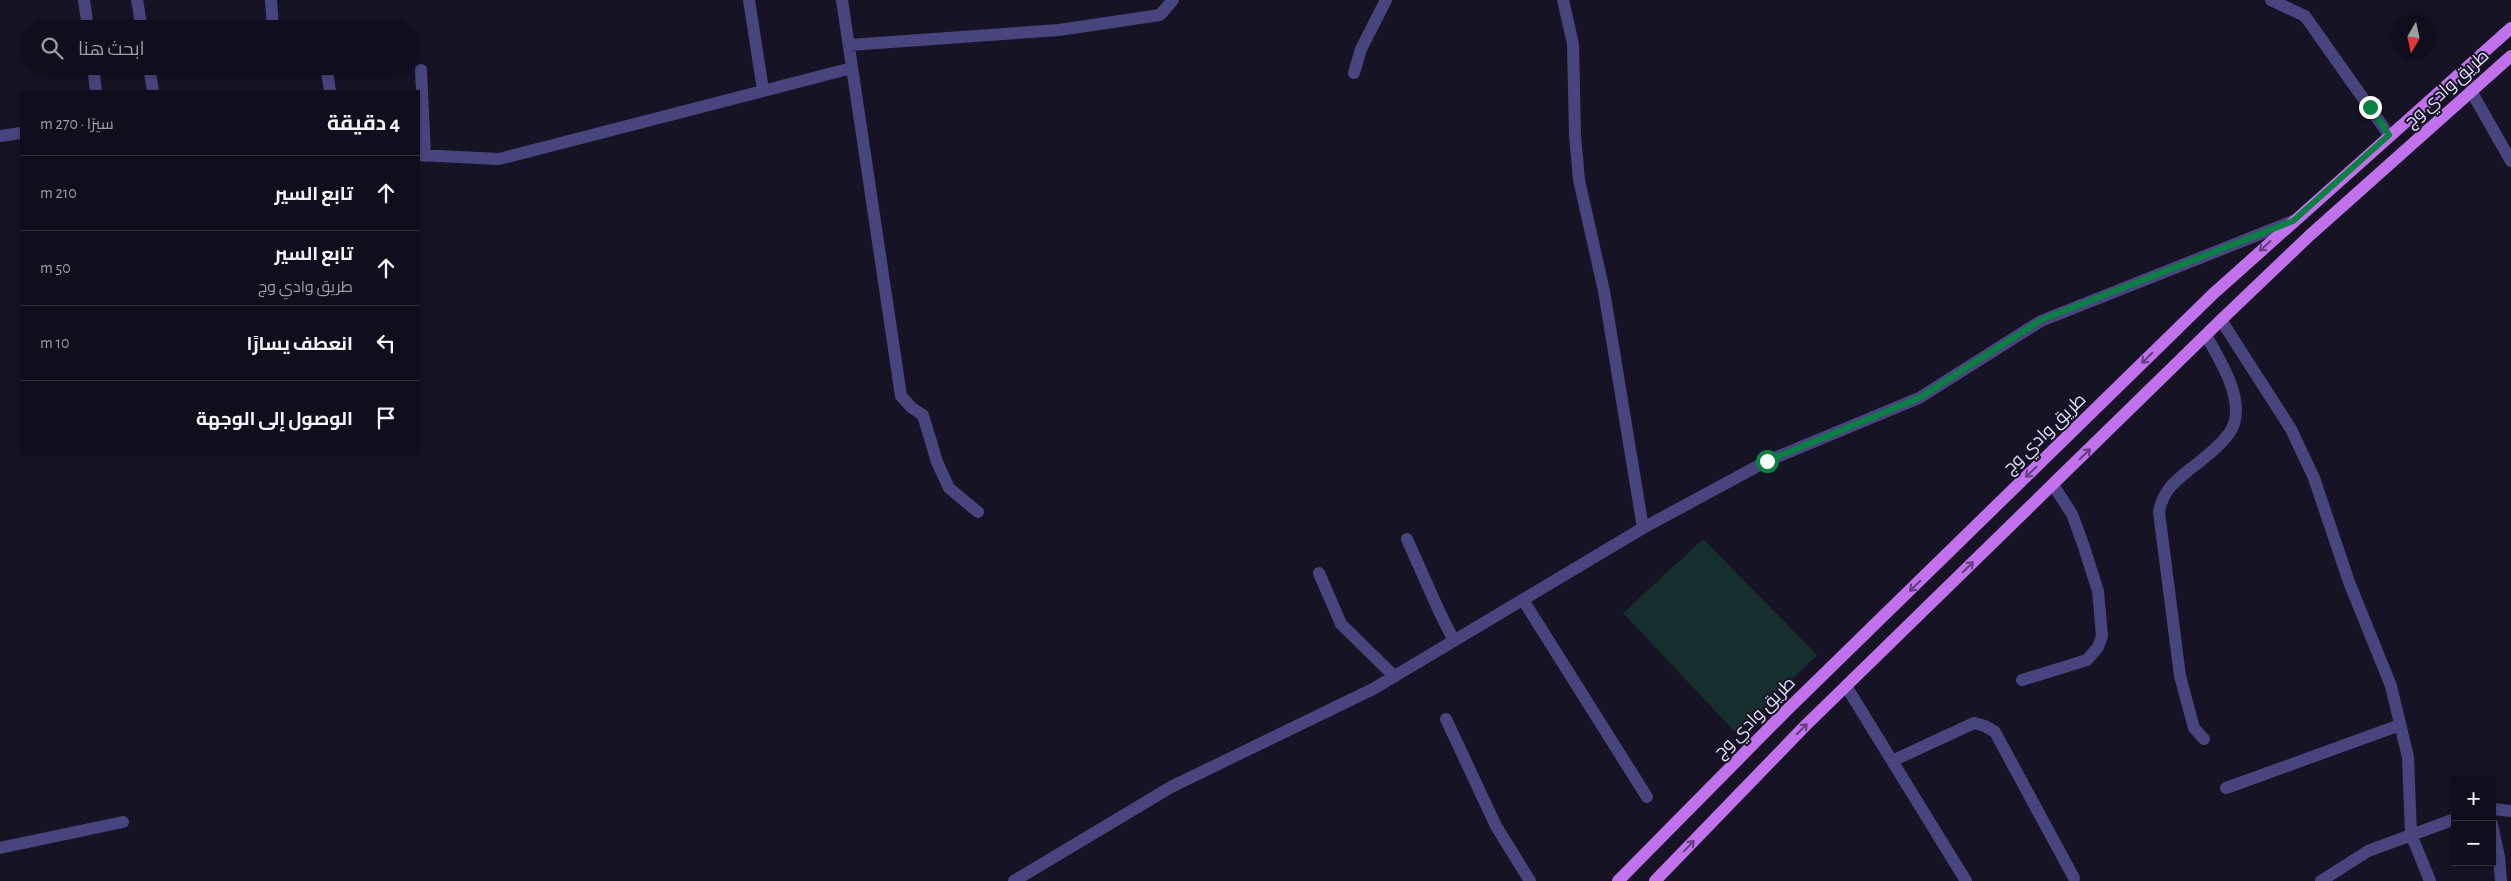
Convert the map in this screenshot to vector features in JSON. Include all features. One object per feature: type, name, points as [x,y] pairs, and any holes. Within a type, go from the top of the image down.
[{"type":"main road","name":"طريق وادي وج","points":[[1618,881],[1787,710],[2213,294],[2511,28]]},
{"type":"main road","name":"طريق وادي وج","points":[[1655,881],[1846,686],[2221,320],[2310,236],[2511,56]]},
{"type":"street","points":[[84,0],[87,20]]},
{"type":"street","points":[[137,0],[140,20]]},
{"type":"street","points":[[271,0],[272,20]]},
{"type":"street","points":[[749,0],[763,90]]},
{"type":"street","points":[[842,0],[901,396],[912,408],[923,415],[936,462],[949,488],[978,512]]},
{"type":"street","points":[[848,45],[1058,30],[1160,15],[1173,0]]},
{"type":"street","points":[[1354,72],[1362,49],[1386,0]]},
{"type":"street","points":[[1563,0],[1573,44],[1575,135],[1579,180],[1604,291],[1643,528]]},
{"type":"street","points":[[2271,0],[2305,16],[2389,135]]},
{"type":"street","points":[[421,70],[422,155],[499,159],[852,68]]},
{"type":"street","points":[[94,75],[96,90]]},
{"type":"street","points":[[150,75],[153,90]]},
{"type":"street","points":[[327,75],[330,90]]},
{"type":"street","points":[[2471,91],[2511,161]]},
{"type":"street","points":[[0,136],[20,133]]},
{"type":"street","points":[[1014,881],[1171,787],[1373,689],[1643,528],[1767,461],[1919,398],[2041,320],[2293,221]]},
{"type":"street","points":[[2221,320],[2290,429],[2314,478],[2349,582],[2391,686],[2408,757],[2411,834],[2430,881]]},
{"type":"street","points":[[2204,739],[2194,728],[2180,676],[2159,512],[2162,497],[2168,486],[2213,450],[2234,425],[2235,410],[2229,377],[2206,335]]},
{"type":"street","points":[[2022,680],[2087,660],[2098,647],[2102,636],[2098,591],[2084,544],[2072,514],[2053,485]]},
{"type":"street","points":[[1407,539],[1438,611],[1454,641]]},
{"type":"street","points":[[1319,574],[1341,624],[1394,676]]},
{"type":"street","points":[[1523,600],[1647,797]]},
{"type":"street","points":[[1846,686],[1966,881]]},
{"type":"street","points":[[1446,720],[1496,826],[1530,881]]},
{"type":"street","points":[[1892,761],[1974,723],[1985,726],[1995,732],[2074,878]]},
{"type":"street","points":[[2226,788],[2400,725]]},
{"type":"street","points":[[2496,810],[2511,810]]},
{"type":"street","points":[[2321,881],[2368,850],[2451,820]]},
{"type":"street","points":[[0,848],[123,822]]},
{"type":"street","points":[[2496,843],[2501,881]]},
{"type":"green space","points":[[1703,539],[1817,655],[1737,734],[1623,613]]},
{"type":"route","points":[[1767,461],[1919,398],[2041,320],[2293,221],[2389,135],[2370,107]]}]
